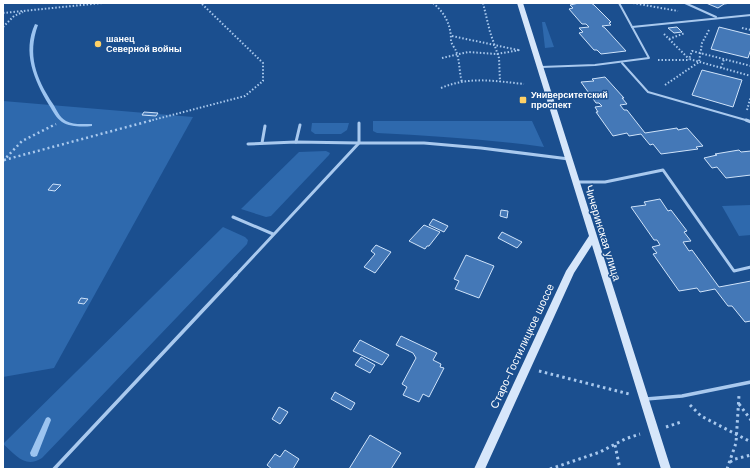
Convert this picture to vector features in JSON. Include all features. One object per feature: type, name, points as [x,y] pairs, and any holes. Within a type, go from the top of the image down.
[{"type":"main road","name":"Чичеринская улица","points":[[520,3],[666,469]]},
{"type":"main road","name":"Старо-Гостилицкое шоссе","points":[[479,469],[570,271],[593,236]]},
{"type":"lane","points":[[540,67],[563,68],[622,63],[649,58],[619,3]]},
{"type":"lane","points":[[686,3],[718,18]]},
{"type":"lane","points":[[632,27],[751,15]]},
{"type":"lane","points":[[622,63],[648,92],[751,122]]},
{"type":"lane","points":[[54,469],[359,143],[359,123]]},
{"type":"lane","points":[[296,142],[300,125]]},
{"type":"lane","points":[[262,143],[264,126]]},
{"type":"lane","points":[[248,144],[296,142],[438,144],[569,159]]},
{"type":"lane","points":[[576,182],[605,182],[663,170],[734,271],[751,267]]},
{"type":"lane","points":[[233,217],[273,234]]},
{"type":"lane","points":[[644,400],[682,396],[751,382]]},
{"type":"path","points":[[3,13],[102,3]]},
{"type":"path","points":[[4,160],[245,96],[264,81],[263,63],[201,3]]},
{"type":"path","points":[[433,3],[440,9],[446,18],[452,36],[451,42],[457,48],[460,77],[462,82]]},
{"type":"path","points":[[483,3],[496,46],[500,67],[500,82]]},
{"type":"path","points":[[3,27],[14,16],[25,11]]},
{"type":"path","points":[[653,94],[699,62],[704,38],[718,18]]},
{"type":"path","points":[[654,24],[689,60]]},
{"type":"path","points":[[442,58],[468,52],[497,54],[520,50],[452,36]]},
{"type":"path","points":[[689,60],[692,51],[751,66]]},
{"type":"path","points":[[649,58],[666,61],[689,60],[751,76]]},
{"type":"path","points":[[721,68],[724,59]]},
{"type":"path","points":[[441,88],[480,79],[524,84]]},
{"type":"path","points":[[4,160],[22,141],[56,124]]},
{"type":"path","points":[[534,369],[566,379],[619,390]]},
{"type":"path","points":[[727,469],[730,463],[736,434],[740,385]]},
{"type":"path","points":[[682,396],[701,416],[751,442]]},
{"type":"path","points":[[739,404],[751,420]]},
{"type":"path","points":[[550,469],[559,464],[599,452],[632,436],[681,422]]},
{"type":"path","points":[[615,445],[620,469]]},
{"type":"path","points":[[730,463],[735,459],[751,455]]},
{"type":"shaded area","points":[[542,22],[545,22],[554,47],[545,48]]},
{"type":"shaded area","points":[[3,101],[193,117],[54,368],[3,377]]},
{"type":"shaded area","points":[[373,121],[532,121],[544,147],[481,140],[377,133],[373,131]]},
{"type":"shaded area","points":[[312,123],[349,123],[347,130],[341,134],[315,134],[311,131]]},
{"type":"shaded area","points":[[326,151],[330,153],[329,155],[271,216],[266,217],[241,209],[299,152]]},
{"type":"shaded area","points":[[751,205],[751,235],[739,236],[722,206]]},
{"type":"shaded area","points":[[223,227],[245,237],[248,240],[247,244],[42,458],[31,462],[26,461],[21,459],[3,444]]},
{"type":"building","points":[[591,3],[611,22],[609,23],[611,25],[602,26],[626,51],[601,54],[597,50],[594,50],[579,33],[583,32],[579,28],[589,27],[586,24],[582,24],[569,9],[573,8],[570,5]]},
{"type":"building","points":[[706,3],[731,3],[724,4],[718,8]]},
{"type":"building","points":[[677,27],[682,32],[674,33],[668,28]]},
{"type":"building","points":[[719,27],[751,35],[751,49],[748,58],[711,49]]},
{"type":"building","points":[[702,70],[742,80],[733,107],[692,95]]},
{"type":"building","points":[[605,77],[624,98],[622,98],[627,104],[620,105],[624,110],[627,110],[645,133],[687,128],[703,146],[696,147],[698,149],[661,154],[653,144],[650,145],[641,134],[629,136],[627,133],[613,136],[596,112],[598,112],[595,107],[602,106],[599,103],[596,103],[581,82],[594,81],[592,79]]},
{"type":"building","points":[[144,112],[158,113],[156,116],[142,115]]},
{"type":"building","points":[[739,150],[741,152],[751,151],[751,175],[726,178],[717,167],[712,168],[704,158],[717,155],[715,154]]},
{"type":"building","points":[[53,184],[61,185],[55,191],[48,190]]},
{"type":"building","points":[[660,199],[668,211],[671,210],[687,231],[684,232],[691,241],[683,242],[689,251],[692,250],[719,287],[751,281],[751,321],[745,322],[732,306],[728,306],[715,289],[700,292],[697,288],[679,291],[653,254],[657,253],[652,247],[660,245],[657,240],[654,240],[631,207],[646,205],[644,202]]},
{"type":"building","points":[[501,210],[508,211],[507,218],[500,216]]},
{"type":"building","points":[[433,219],[448,226],[444,232],[429,225]]},
{"type":"building","points":[[424,225],[440,232],[425,249],[409,241]]},
{"type":"building","points":[[502,232],[522,242],[517,248],[498,238]]},
{"type":"building","points":[[376,245],[391,252],[375,273],[364,267],[375,254],[371,251]]},
{"type":"building","points":[[466,255],[494,266],[479,298],[455,289],[459,281],[454,279]]},
{"type":"building","points":[[81,298],[88,299],[84,304],[78,303]]},
{"type":"building","points":[[401,336],[437,353],[433,360],[441,364],[440,367],[444,368],[429,397],[423,394],[419,402],[403,395],[407,387],[402,384],[416,358],[413,353],[396,345]]},
{"type":"building","points":[[360,340],[389,355],[382,365],[353,351]]},
{"type":"building","points":[[361,357],[375,365],[370,373],[355,365]]},
{"type":"building","points":[[335,392],[355,403],[351,410],[331,399]]},
{"type":"building","points":[[279,407],[288,412],[280,424],[272,419]]},
{"type":"building","points":[[370,435],[401,453],[391,469],[349,469]]},
{"type":"building","points":[[285,450],[299,459],[293,469],[272,469],[267,465],[275,454],[280,457]]},
{"type":"waterway","points":[[36,25],[32,35],[31,57],[41,88],[61,120],[66,123],[90,125]]},
{"type":"waterway","points":[[34,453],[48,420]]},
{"type":"place","name":"шанец Северной войны","points":[[98,44]]},
{"type":"place","name":"Университетский проспект","points":[[523,100]]}]
